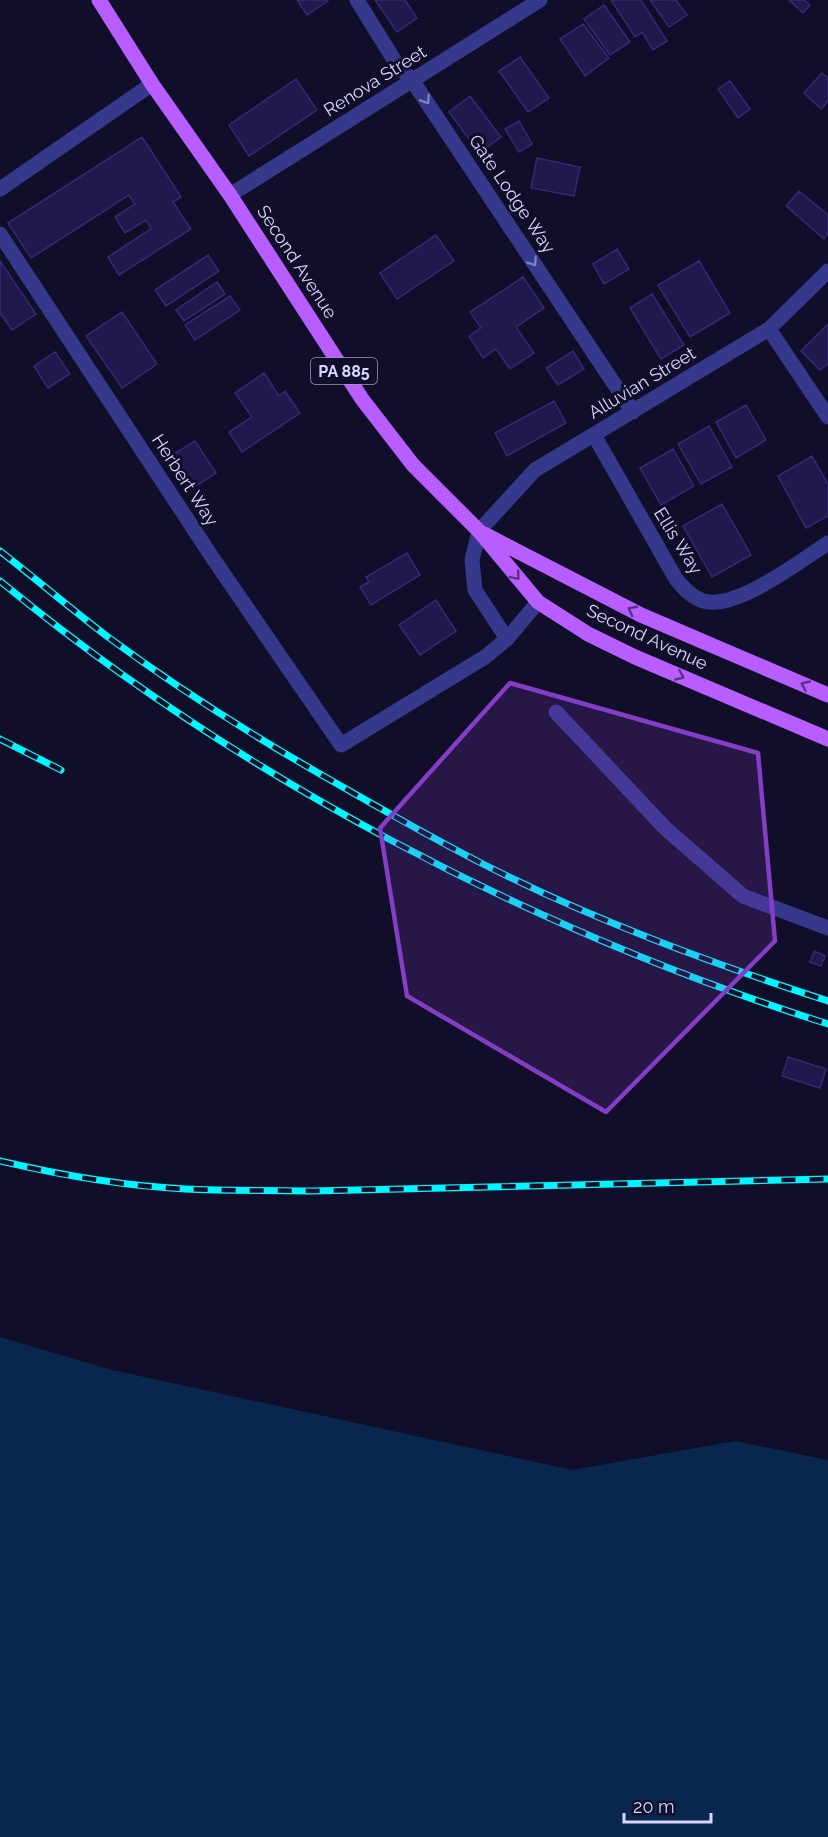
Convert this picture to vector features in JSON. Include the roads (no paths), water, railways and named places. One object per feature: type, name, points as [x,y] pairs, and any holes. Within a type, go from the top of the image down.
[{"type":"main road","name":"Second Avenue","points":[[99,0],[152,84],[230,195],[362,399],[413,465],[479,531],[538,602],[588,634],[635,657],[828,739]]},
{"type":"main road","name":"Second Avenue","points":[[479,531],[641,615],[828,694]]},
{"type":"street","name":"Gate Lodge Way","points":[[357,0],[396,63],[412,80],[633,412]]},
{"type":"street","name":"Renova Street","points":[[230,195],[540,0]]},
{"type":"street","points":[[0,189],[152,84]]},
{"type":"street","name":"Herbert Way","points":[[0,234],[212,557],[340,745],[485,657],[507,639]]},
{"type":"street","name":"Alluvian Street","points":[[479,531],[535,470],[769,330],[828,271]]},
{"type":"street","points":[[769,330],[828,417]]},
{"type":"street","name":"Ellis Way","points":[[594,435],[676,579],[684,589],[702,600],[711,602],[744,594],[763,585],[828,543]]},
{"type":"street","points":[[479,531],[472,560],[475,590],[507,639],[538,602]]},
{"type":"street","points":[[556,712],[607,769],[665,828],[743,896],[828,928]]},
{"type":"water","points":[[0,1337],[112,1370],[572,1470],[735,1441],[828,1460],[828,1837],[0,1837]]},
{"type":"railway","points":[[0,551],[108,637],[186,691],[293,758],[421,831],[483,864],[610,922],[696,956],[828,1001]]},
{"type":"railway","points":[[0,581],[92,653],[189,720],[289,783],[393,842],[500,895],[608,944],[718,987],[828,1024]]},
{"type":"railway","points":[[0,739],[61,770]]},
{"type":"railway","points":[[0,1161],[115,1183],[217,1190],[313,1191],[828,1179]]}]
